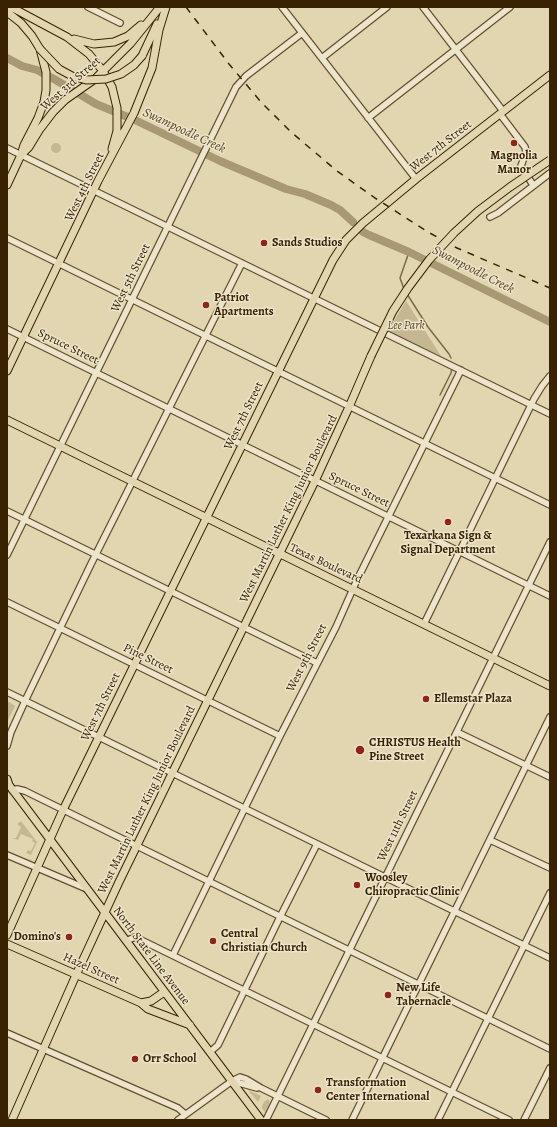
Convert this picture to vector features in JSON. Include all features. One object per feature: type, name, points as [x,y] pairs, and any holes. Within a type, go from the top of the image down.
[{"type":"main road","points":[[12,7],[67,37],[89,54],[103,71],[112,87],[118,114],[116,136],[106,166]]},
{"type":"main road","points":[[67,37],[85,43],[94,44],[114,42],[123,39],[132,33],[162,8]]},
{"type":"main road","points":[[40,50],[59,69],[72,76],[86,80],[106,79],[121,74],[134,65],[142,56],[162,8]]},
{"type":"main road","name":"West 3rd Street","points":[[7,185],[21,155],[29,147],[48,117],[65,100],[103,71],[131,43],[162,8]]},
{"type":"main road","name":"West 4th Street","points":[[7,371],[106,166],[134,113],[152,68],[162,8]]},
{"type":"main road","points":[[7,12],[21,23],[32,36],[40,50],[46,72],[45,98],[40,113],[24,145],[21,155]]},
{"type":"main road","name":"West 7th Street","points":[[7,935],[63,810],[333,260],[346,240],[359,227],[416,179],[550,75]]},
{"type":"main road","name":"West Martin Luther King Junior Boulevard","points":[[12,1120],[105,912],[315,481],[380,335],[393,311],[429,260],[454,233],[478,211],[510,186],[550,160]]},
{"type":"main road","name":"Texas Boulevard","points":[[7,420],[550,686]]},
{"type":"main road","name":"North State Line Avenue","points":[[9,784],[261,1120]]},
{"type":"main road","name":"Hazel Street","points":[[7,944],[141,1003],[148,1009],[190,1025]]},
{"type":"main road","points":[[141,1003],[151,1002],[164,992]]},
{"type":"street","points":[[282,7],[416,179]]},
{"type":"street","points":[[322,58],[387,7]]},
{"type":"street","points":[[423,7],[502,113],[525,147],[526,152],[521,166],[533,185]]},
{"type":"street","points":[[368,118],[510,7]]},
{"type":"street","points":[[91,8],[120,24]]},
{"type":"street","name":"West 5th Street","points":[[7,555],[236,87],[242,80],[302,33]]},
{"type":"street","points":[[7,148],[550,414]]},
{"type":"street","points":[[490,217],[498,213],[550,173]]},
{"type":"street","points":[[7,238],[550,505]]},
{"type":"street","points":[[7,746],[9,733],[60,628],[242,263]]},
{"type":"street","name":"Spruce Street","points":[[7,330],[550,596]]},
{"type":"street","name":"West 9th Street","points":[[173,955],[460,370]]},
{"type":"street","points":[[424,624],[531,405],[549,377]]},
{"type":"street","points":[[7,511],[317,663]]},
{"type":"street","name":"West 11th Street","points":[[266,1120],[550,542]]},
{"type":"street","name":"Pine Street","points":[[7,602],[280,736]]},
{"type":"street","points":[[7,692],[550,958]]},
{"type":"street","points":[[352,1120],[550,717]]},
{"type":"street","points":[[457,732],[550,777]]},
{"type":"street","points":[[9,784],[550,1049]]},
{"type":"street","points":[[490,840],[550,868]]},
{"type":"street","points":[[210,1052],[218,1045],[243,990],[317,844]]},
{"type":"street","points":[[7,855],[87,889]]},
{"type":"street","points":[[438,1120],[550,893]]},
{"type":"street","points":[[126,941],[135,937],[510,1120]]},
{"type":"street","points":[[7,1033],[178,1108],[185,1114]]},
{"type":"street","points":[[524,1120],[550,1068]]},
{"type":"street","points":[[178,1120],[232,1081],[237,1078],[241,1078],[326,1120]]},
{"type":"green space","points":[[54,143],[58,143],[61,148],[58,153],[54,153],[51,150],[51,146]]},
{"type":"green space","name":"Lee Park","points":[[406,301],[441,356],[388,331]]},
{"type":"green space","points":[[7,701],[15,706],[7,722]]},
{"type":"green space","points":[[21,821],[37,842],[31,855],[26,853],[28,850],[31,851],[35,843],[32,841],[33,839],[21,834],[18,840],[12,838],[16,838],[21,827],[17,824]]},
{"type":"green space","points":[[248,1090],[261,1096],[258,1102]]},
{"type":"green space","points":[[268,1099],[270,1102],[265,1112],[262,1106]]},
{"type":"waterway","name":"Swampoodle Creek","points":[[7,58],[22,66],[37,70],[96,104],[135,120],[220,161],[286,189],[305,194],[331,205],[340,210],[353,222]]},
{"type":"waterway","name":"Swampoodle Creek","points":[[363,232],[409,252],[550,322]]},
{"type":"waterway","points":[[404,289],[400,278],[409,252]]},
{"type":"waterway","points":[[407,294],[428,327],[451,358]]},
{"type":"waterway","points":[[440,395],[452,368]]},
{"type":"railway","points":[[186,7],[229,64],[261,102],[291,132],[337,171],[375,198],[428,232],[457,248],[550,288]]},
{"type":"place","name":"Magnolia Manor","points":[[514,143]]},
{"type":"place","name":"Sands Studios","points":[[264,243]]},
{"type":"place","name":"Patriot Apartments","points":[[206,305]]},
{"type":"place","name":"Texarkana Sign & Signal Department","points":[[448,522]]},
{"type":"place","name":"Ellemstar Plaza","points":[[426,699]]},
{"type":"place","name":"CHRISTUS Health Pine Street","points":[[360,750]]},
{"type":"place","name":"Woosley Chiropractic Clinic","points":[[357,885]]},
{"type":"place","name":"Domino's","points":[[69,937]]},
{"type":"place","name":"Central Christian Church","points":[[213,941]]},
{"type":"place","name":"New Life Tabernacle","points":[[388,995]]},
{"type":"place","name":"Orr School","points":[[135,1059]]},
{"type":"place","name":"Transformation Center International","points":[[318,1090]]}]
